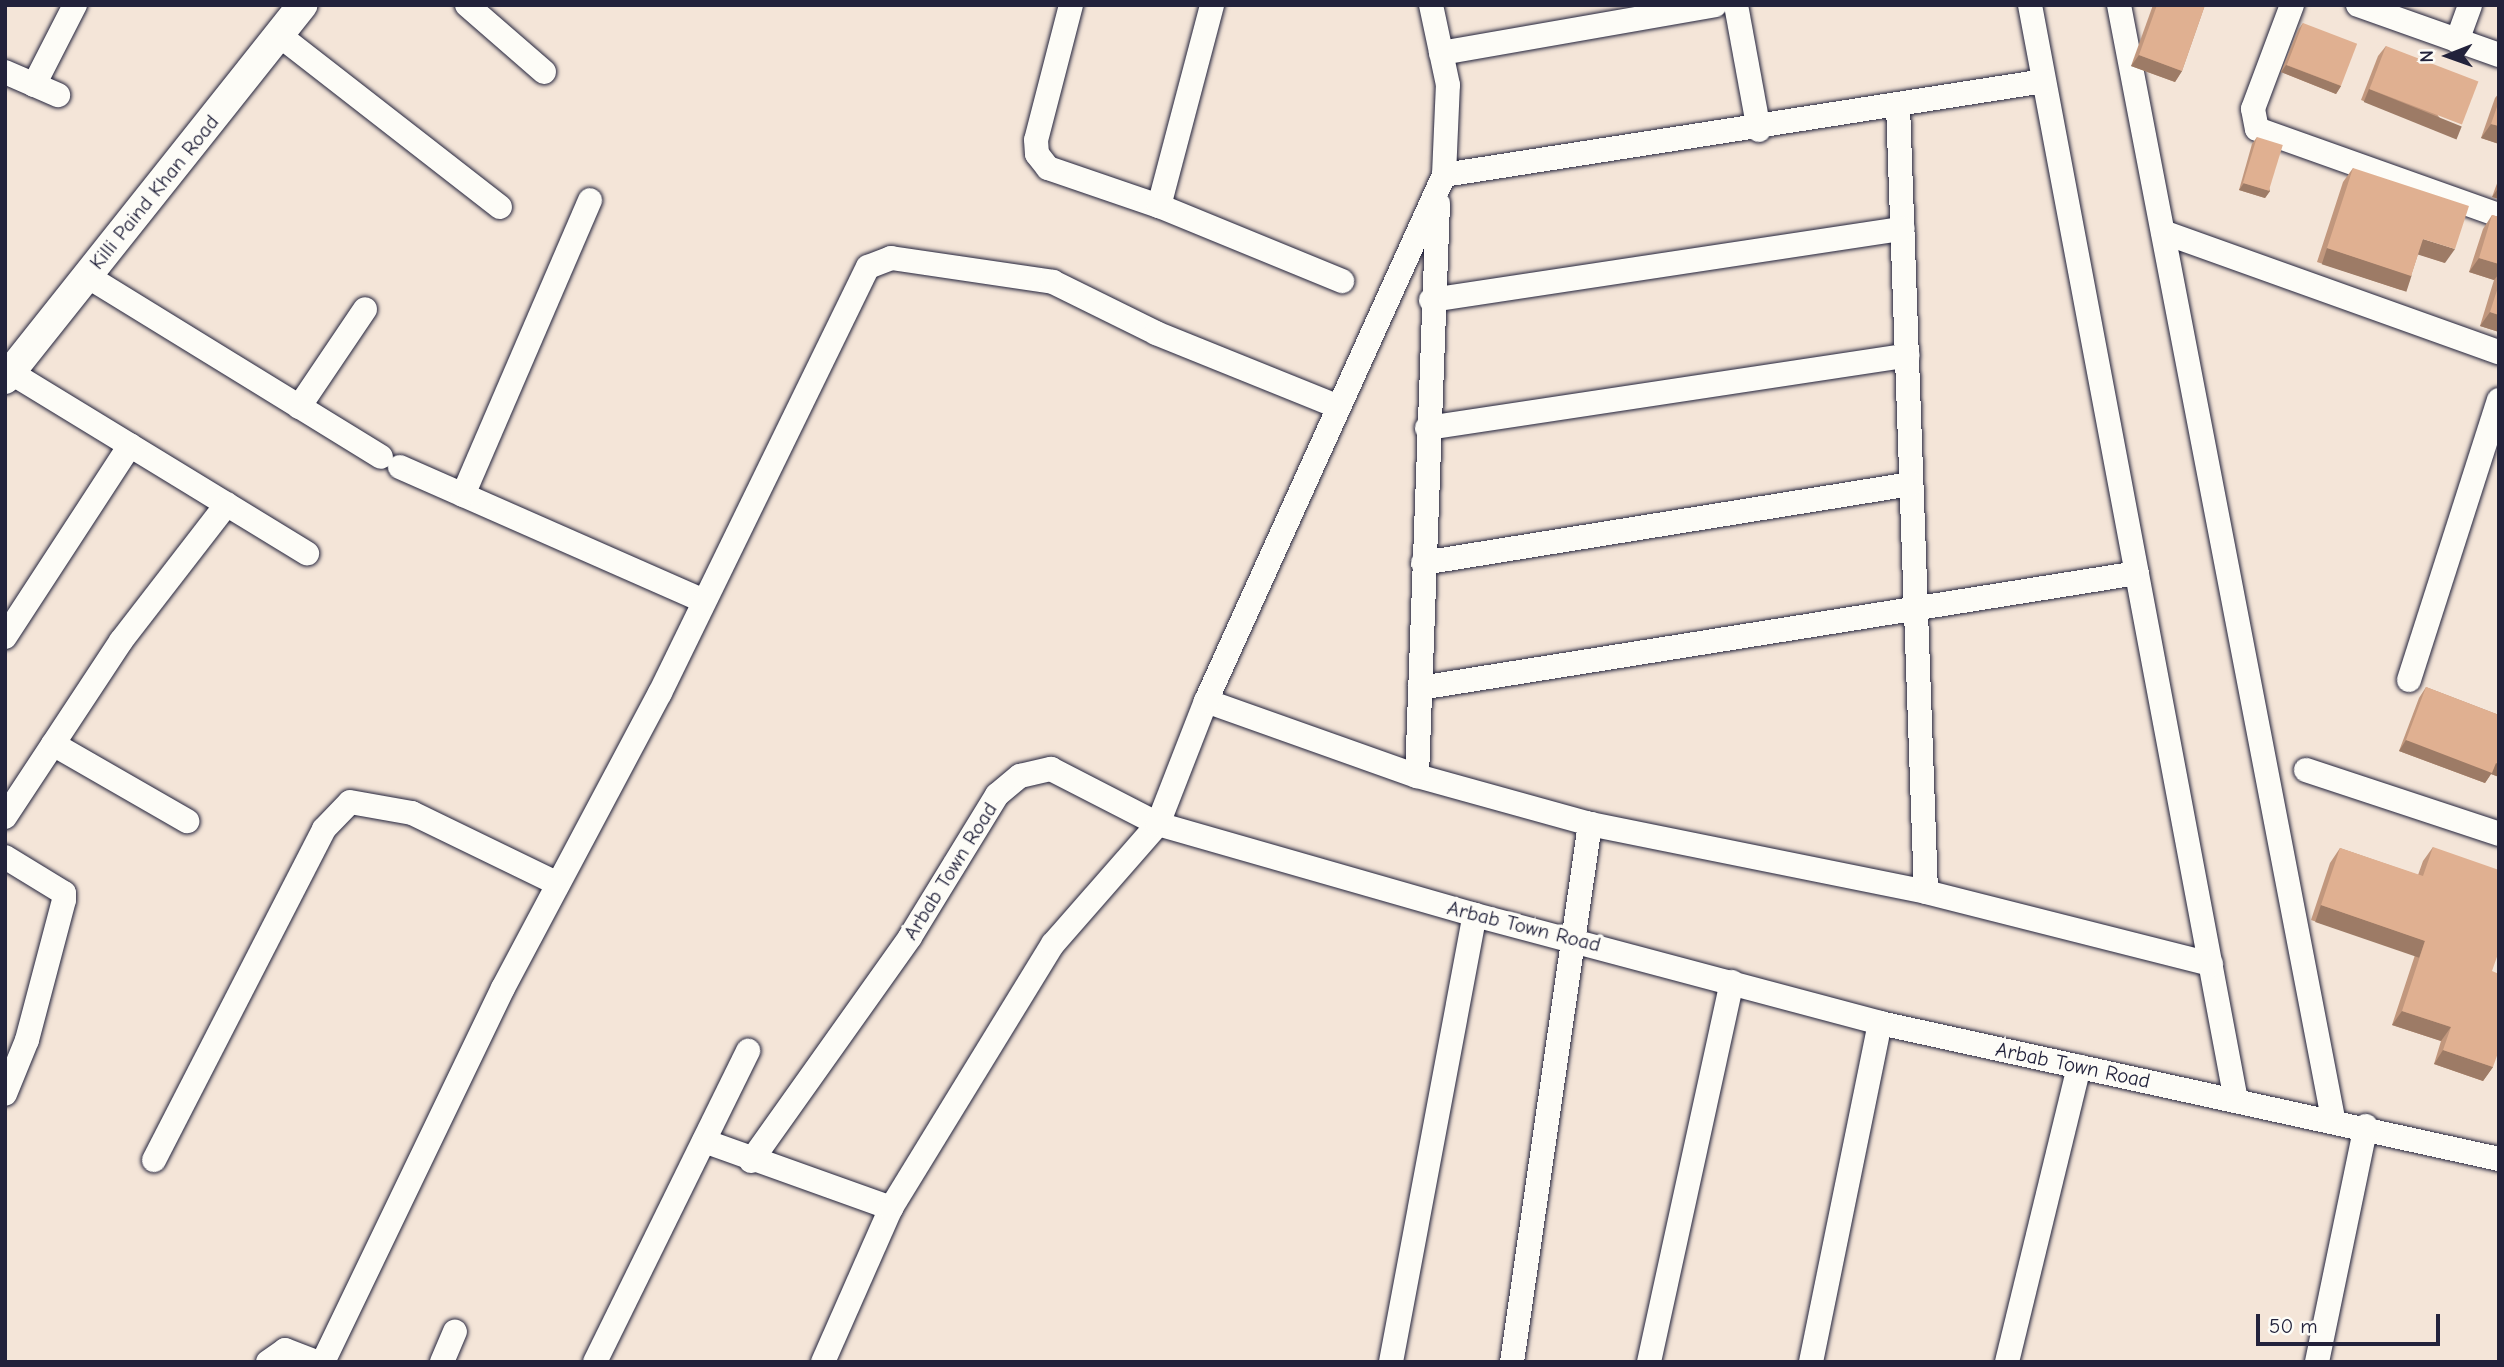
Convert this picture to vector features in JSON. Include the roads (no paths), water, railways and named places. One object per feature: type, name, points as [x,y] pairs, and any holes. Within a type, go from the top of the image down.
[{"type":"street","points":[[34,85],[75,5]]},
{"type":"street","name":"Killi Paind Khan Road","points":[[7,373],[303,5]]},
{"type":"street","points":[[467,5],[544,72]]},
{"type":"street","points":[[1071,5],[1037,154],[1048,168],[1159,205],[1342,281]]},
{"type":"street","points":[[1159,205],[1212,5]]},
{"type":"street","points":[[1417,776],[1430,300],[1442,180],[1450,135],[1441,53],[1431,5]]},
{"type":"street","points":[[1441,53],[1715,5]]},
{"type":"street","points":[[1736,5],[1759,130]]},
{"type":"street","points":[[2030,5],[2236,1100]]},
{"type":"street","points":[[2119,5],[2333,1118]]},
{"type":"street","points":[[2292,5],[2253,109],[2258,129],[2499,215]]},
{"type":"street","points":[[2358,5],[2499,55]]},
{"type":"street","points":[[2457,41],[2470,5]]},
{"type":"street","points":[[279,35],[500,207]]},
{"type":"street","points":[[5,72],[58,95]]},
{"type":"street","points":[[1442,180],[1759,130],[2044,81]]},
{"type":"street","points":[[1898,106],[1926,892]]},
{"type":"street","points":[[823,1362],[891,1208],[1053,944],[1158,824],[1206,701],[1442,180]]},
{"type":"street","points":[[463,495],[590,200]]},
{"type":"street","points":[[1430,300],[1903,229]]},
{"type":"street","points":[[2163,232],[2499,352]]},
{"type":"street","points":[[323,1362],[558,884],[704,601],[841,316],[868,267],[891,258],[1053,282],[1156,333],[1339,407]]},
{"type":"street","points":[[87,276],[390,462],[704,601]]},
{"type":"street","points":[[299,407],[365,309]]},
{"type":"street","points":[[1427,428],[1907,355]]},
{"type":"street","points":[[7,373],[307,554]]},
{"type":"street","points":[[2409,680],[2499,400]]},
{"type":"street","points":[[5,638],[130,445]]},
{"type":"street","points":[[1423,563],[1912,484]]},
{"type":"street","points":[[5,817],[121,641],[227,504]]},
{"type":"street","points":[[1420,688],[1916,606],[2137,573]]},
{"type":"street","points":[[1206,701],[1417,776],[1590,824],[1926,892],[2211,964]]},
{"type":"street","points":[[53,744],[187,821]]},
{"type":"street","name":"Arbab Town Road","points":[[751,1161],[910,937],[997,795],[1020,776],[1051,769],[1158,824],[1475,915],[1574,938],[1880,1023],[2236,1100],[2333,1118],[2499,1159]]},
{"type":"street","points":[[2306,769],[2499,834]]},
{"type":"street","points":[[154,1160],[324,829],[350,802],[412,813],[558,884]]},
{"type":"street","points":[[1512,1362],[1590,824]]},
{"type":"street","points":[[5,857],[64,893],[27,1040],[5,1094]]},
{"type":"street","points":[[1391,1362],[1475,915]]},
{"type":"street","points":[[1649,1362],[1732,982]]},
{"type":"street","points":[[1811,1362],[1880,1023]]},
{"type":"street","points":[[595,1362],[748,1051]]},
{"type":"street","points":[[2007,1362],[2079,1067]]},
{"type":"street","points":[[2317,1362],[2366,1126]]},
{"type":"street","points":[[704,1140],[751,1161],[891,1208]]},
{"type":"street","points":[[442,1362],[455,1332]]},
{"type":"street","points":[[268,1362],[285,1350],[317,1362]]}]
